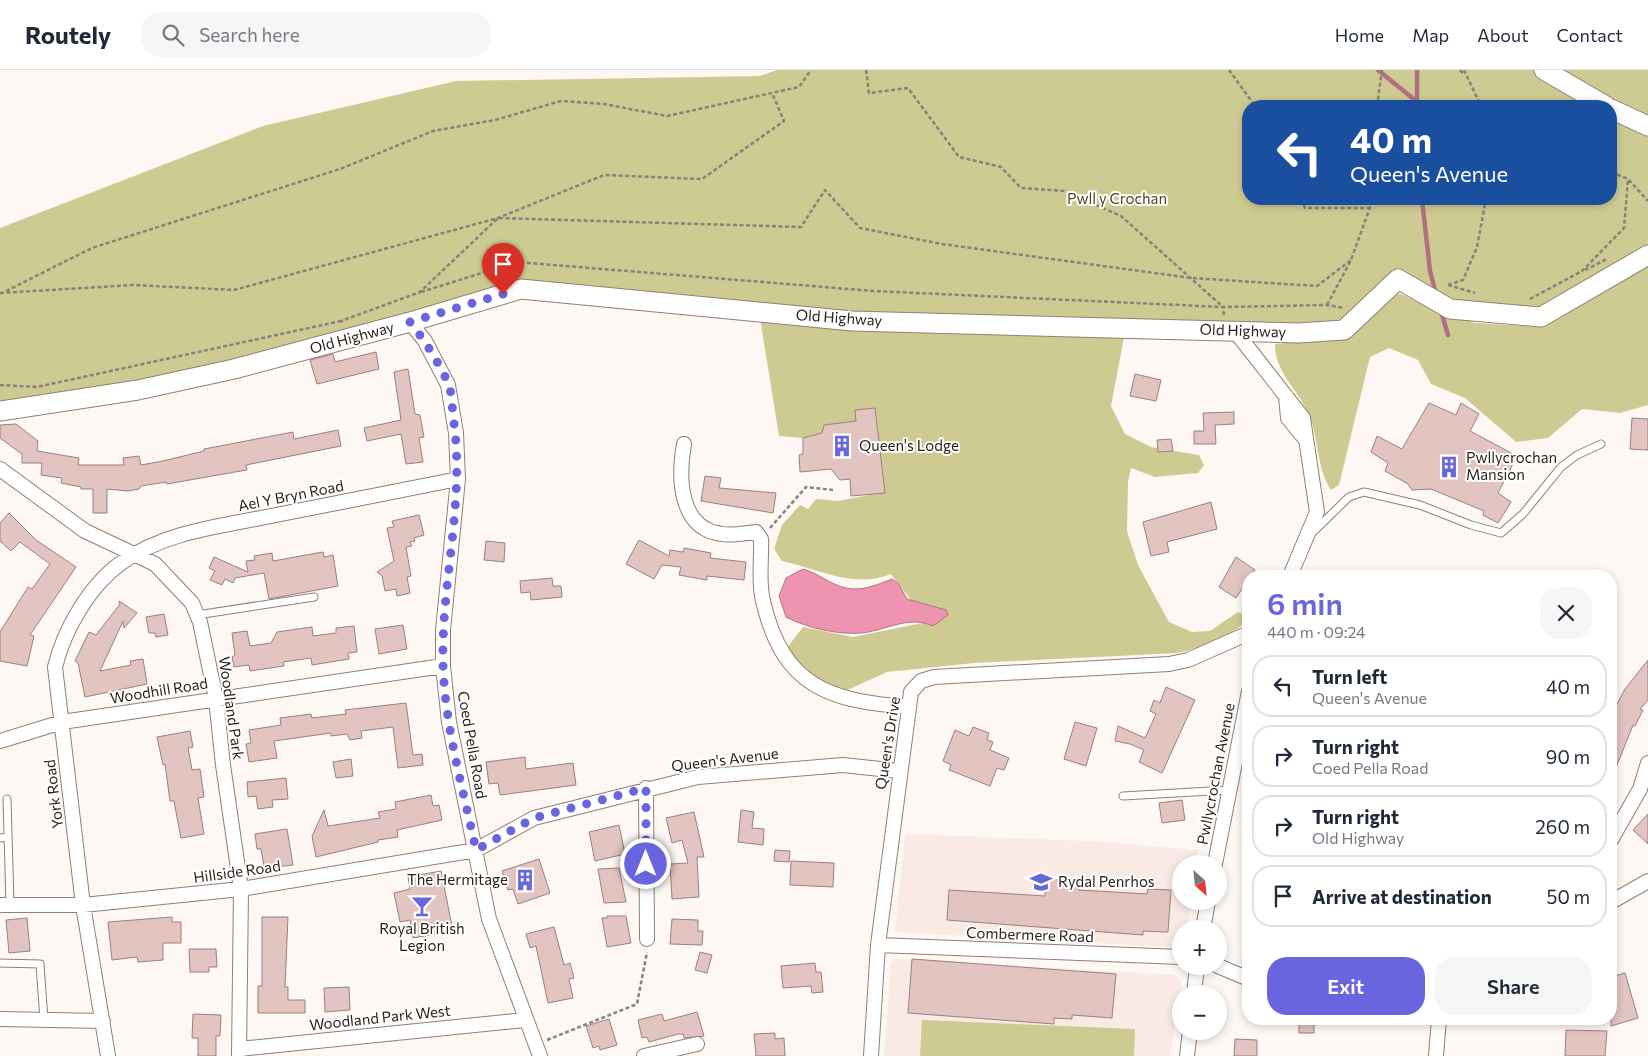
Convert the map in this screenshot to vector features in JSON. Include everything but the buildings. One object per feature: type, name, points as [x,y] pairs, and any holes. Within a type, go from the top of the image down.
[{"type":"street","points":[[1544,70],[1592,100]]},
{"type":"street","points":[[1617,112],[1648,126]]},
{"type":"street","name":"Old Highway","points":[[0,411],[147,388],[234,369],[410,322],[521,289],[852,321],[1298,333],[1344,330],[1398,279],[1450,309],[1541,317],[1648,255]]},
{"type":"street","name":"Coed Pella Road","points":[[410,322],[425,341],[448,384],[456,433],[458,479],[443,630],[443,666],[448,722],[489,919],[537,1050]]},
{"type":"street","points":[[1230,330],[1286,396],[1288,418],[1307,440],[1317,512],[1293,570]]},
{"type":"street","points":[[684,444],[682,486],[687,512],[702,528],[722,534],[756,532],[761,539],[762,599],[778,646],[800,675],[834,696],[866,704],[909,708]]},
{"type":"street","name":"Woodland Park","points":[[0,469],[85,531],[155,564],[192,603],[197,616],[216,699],[223,765],[241,889],[239,1053]]},
{"type":"street","name":"Ael Y Bryn Road","points":[[134,554],[165,539],[190,533],[458,479]]},
{"type":"street","name":"York Road","points":[[108,1056],[83,905],[55,667],[61,643],[90,595],[119,564],[134,554]]},
{"type":"street","name":"Queen's Drive","points":[[871,1056],[878,945],[899,771],[911,692],[921,681],[934,678],[1169,664],[1188,660],[1242,635]]},
{"type":"street","name":"Woodhill Road","points":[[0,741],[62,722],[443,666]]},
{"type":"street","name":"Pwllycrochan Avenue","points":[[1217,855],[1242,726]]},
{"type":"street","points":[[1617,829],[1640,789],[1648,763]]},
{"type":"street","name":"Queen's Avenue","points":[[476,850],[534,818],[646,788],[698,777],[843,765],[899,771]]},
{"type":"street","points":[[646,788],[647,939]]},
{"type":"street","name":"Hillside Road","points":[[5,905],[83,905],[241,889],[476,850]]},
{"type":"street","points":[[1617,898],[1648,881]]},
{"type":"street","name":"Combermere Road","points":[[878,945],[1172,957]]},
{"type":"street","points":[[1227,970],[1242,976]]},
{"type":"street","points":[[0,1019],[103,1021]]},
{"type":"street","name":"Woodland Park West","points":[[239,1053],[525,1020]]},
{"type":"street","points":[[1436,1056],[1439,1025]]},
{"type":"street","points":[[1187,1056],[1189,1040]]},
{"type":"street","points":[[644,1056],[697,1044]]},
{"type":"lane","points":[[1306,538],[1349,497],[1364,492],[1420,505],[1471,525],[1501,533],[1523,514],[1561,468],[1577,455],[1601,444]]},
{"type":"lane","points":[[197,616],[314,597]]},
{"type":"lane","points":[[1123,796],[1229,790]]},
{"type":"lane","points":[[5,905],[4,837],[7,799]]},
{"type":"lane","points":[[0,963],[40,964],[44,1020]]},
{"type":"path","points":[[0,293],[92,248],[340,169],[433,131],[495,120],[561,101],[604,104],[667,116],[799,87],[811,70]]},
{"type":"path","points":[[866,70],[870,93],[908,88],[959,157],[1001,167],[1022,188],[1064,192],[1120,216],[1223,307],[1230,330]]},
{"type":"path","points":[[1229,70],[1251,100]]},
{"type":"path","points":[[1378,100],[1382,70]]},
{"type":"path","points":[[1462,70],[1478,100]]},
{"type":"path","points":[[6,291],[133,285],[234,290],[498,218],[604,175],[702,179],[784,121],[772,94]]},
{"type":"path","points":[[1617,174],[1628,179],[1648,201]]},
{"type":"path","points":[[1522,298],[1532,299],[1582,271],[1624,228],[1628,179]]},
{"type":"path","points":[[420,292],[498,218],[801,227],[825,190],[860,228],[942,244],[1191,278],[1317,286],[1351,260]]},
{"type":"path","points":[[1304,205],[1305,208],[1369,208]]},
{"type":"path","points":[[1327,305],[1351,260],[1370,205]]},
{"type":"path","points":[[1433,299],[1448,284],[1463,280],[1478,247],[1485,205]]},
{"type":"path","points":[[0,384],[37,387],[341,321],[420,292],[517,262],[873,291],[1223,307],[1327,305],[1363,312]]},
{"type":"path","points":[[1448,284],[1483,294]]},
{"type":"path","points":[[341,321],[367,333]]},
{"type":"path","points":[[761,539],[806,487],[833,490]]},
{"type":"path","points":[[537,1050],[637,1004],[649,944],[647,939]]},
{"type":"shaded area","points":[[803,569],[835,584],[852,589],[870,587],[892,579],[898,583],[907,599],[946,610],[948,615],[933,626],[915,622],[862,633],[833,632],[803,624],[786,617],[779,596],[786,578]]},
{"type":"shaded area","name":"Rydal Penrhos","points":[[905,834],[1091,841],[1198,850],[1197,855],[1172,855],[1172,910],[1190,910],[1188,920],[1172,920],[1172,947],[895,932]]},
{"type":"shaded area","points":[[894,959],[1176,975],[1181,982],[1181,985],[1172,985],[1172,1040],[1170,1056],[884,1056],[891,964]]},
{"type":"green space","name":"Pwll y Crochan","points":[[777,70],[1648,70],[1648,255],[1541,317],[1450,309],[1398,279],[1344,330],[1126,327],[1111,406],[1125,434],[1151,447],[1199,455],[1204,465],[1198,473],[1155,477],[1131,468],[1128,482],[1127,531],[1138,565],[1169,622],[1192,632],[1210,631],[1238,612],[1242,613],[1242,625],[1224,637],[1206,645],[1178,653],[974,663],[887,672],[834,696],[783,653],[803,627],[853,637],[942,619],[913,603],[891,574],[877,578],[850,579],[782,561],[774,549],[782,525],[800,505],[808,509],[816,499],[838,501],[885,492],[875,408],[855,410],[856,421],[824,425],[822,433],[803,438],[779,436],[759,312],[521,289],[410,322],[0,411],[0,228],[263,126],[456,81],[760,76]]},
{"type":"green space","points":[[1648,266],[1648,405],[1620,413],[1582,409],[1548,438],[1516,442],[1465,398],[1431,384],[1418,360],[1389,348],[1370,357],[1339,485],[1331,490],[1323,473],[1311,420],[1279,364],[1275,344],[1348,336],[1399,293],[1431,308],[1475,323],[1543,327]]},
{"type":"green space","points":[[922,1020],[1135,1029],[1134,1056],[920,1056]]},
{"type":"waterway","points":[[1378,70],[1415,100]]},
{"type":"waterway","points":[[1417,70],[1417,100]]},
{"type":"waterway","points":[[1423,205],[1430,271],[1436,294]]},
{"type":"waterway","points":[[1441,311],[1448,335]]},
{"type":"place","name":"Queen's Lodge","points":[[842,446]]},
{"type":"place","name":"Pwllycrochan Mansion","points":[[1449,467]]},
{"type":"place","name":"The Hermitage","points":[[525,880]]},
{"type":"place","name":"Rydal Penrhos","points":[[1041,882]]},
{"type":"place","name":"Royal British Legion","points":[[422,906]]},
{"type":"route","points":[[503,294],[410,322],[425,341],[448,384],[456,433],[458,479],[443,630],[443,666],[448,722],[476,850],[534,818],[646,788],[646,864]]}]
